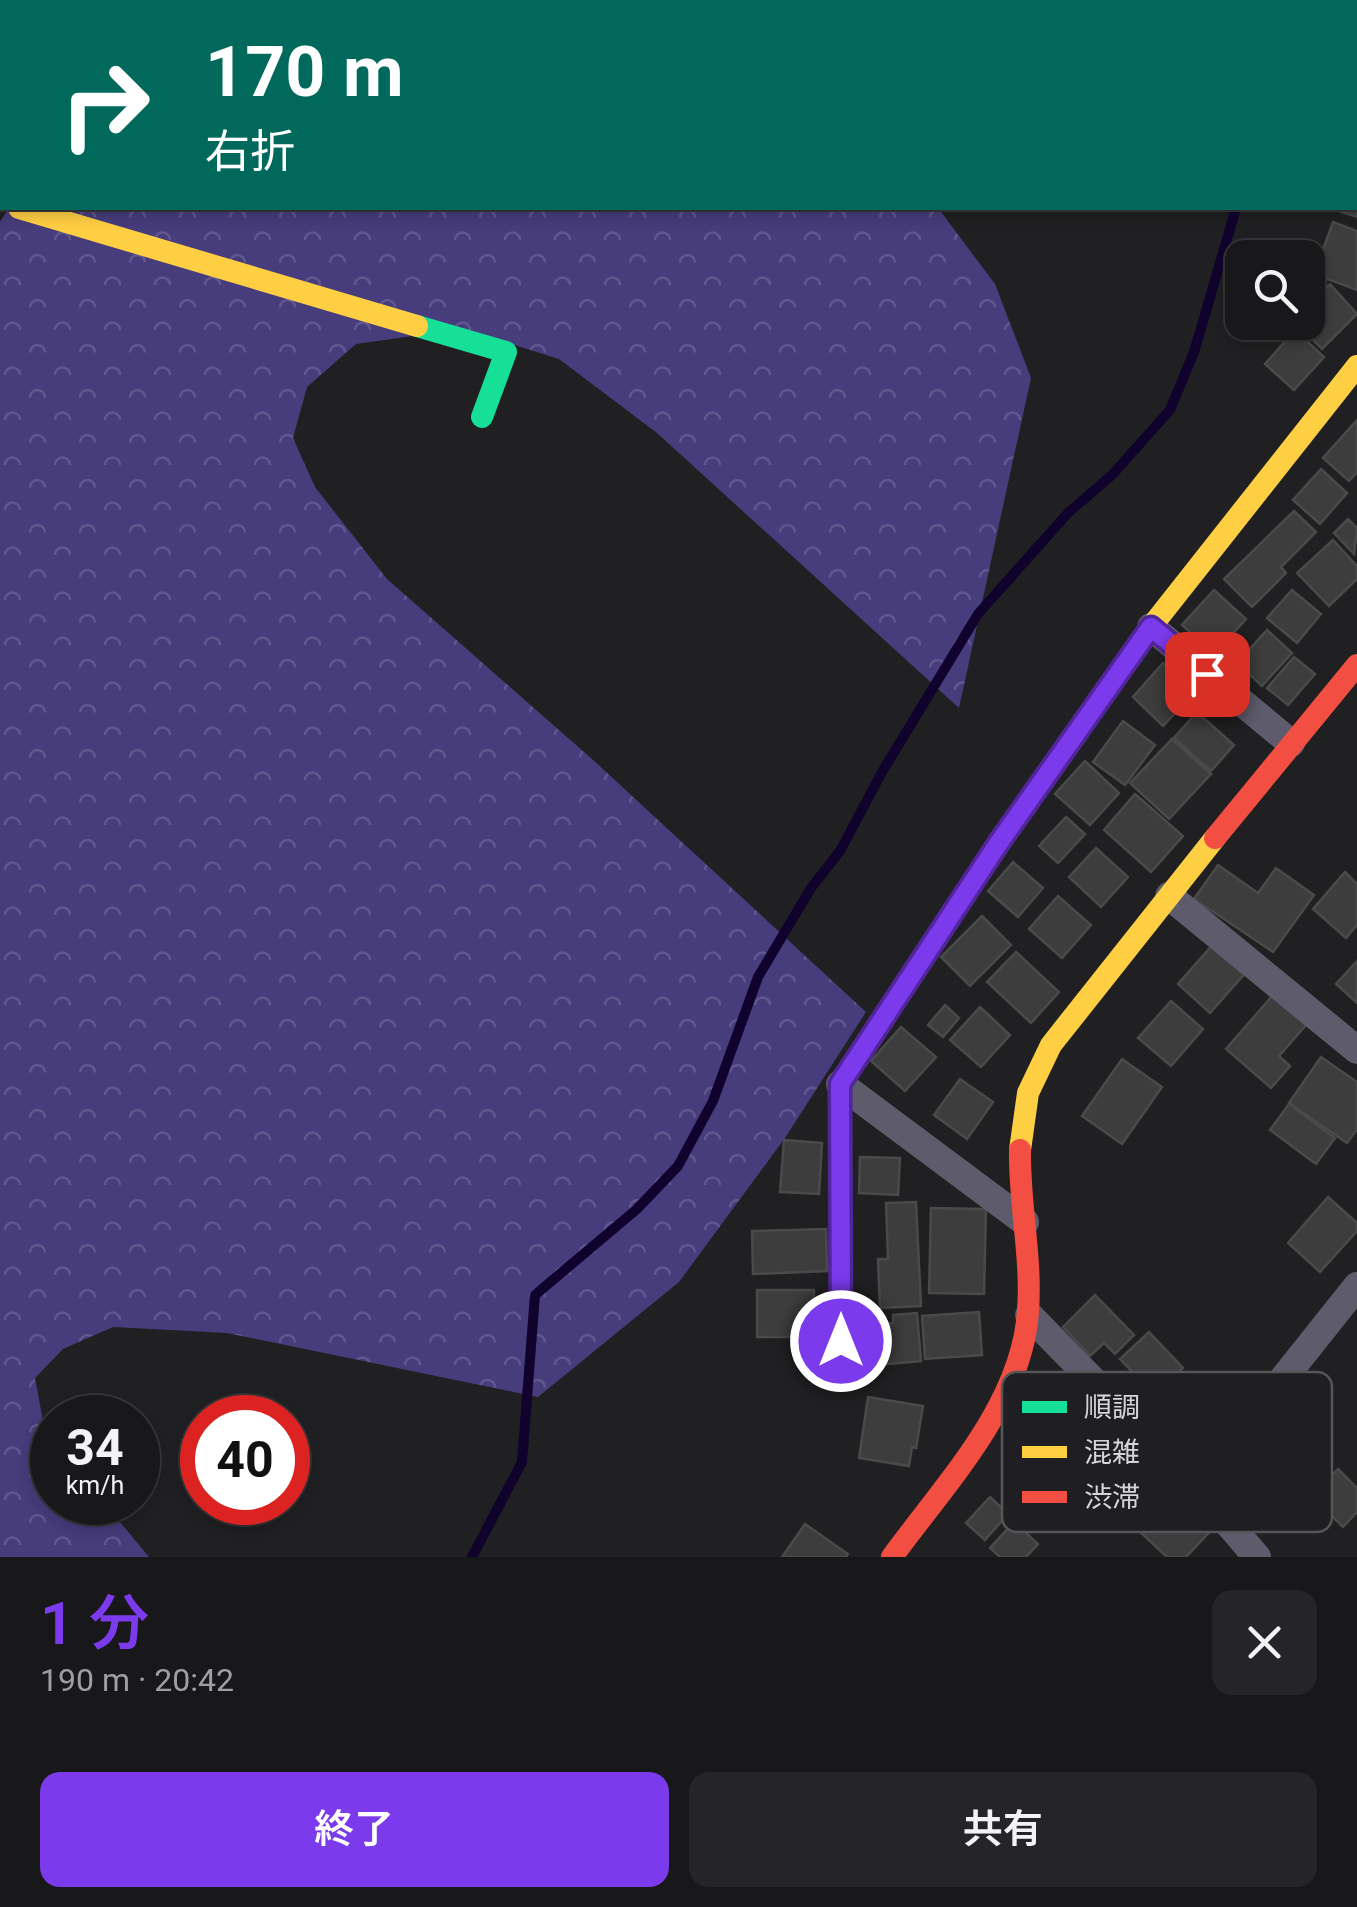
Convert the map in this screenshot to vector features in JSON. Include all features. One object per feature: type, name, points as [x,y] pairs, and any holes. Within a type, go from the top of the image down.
[{"type":"street","points":[[26,210],[506,352],[482,417]]},
{"type":"street","points":[[841,1378],[840,1084],[998,844],[1151,627],[1357,366]]},
{"type":"street","points":[[1151,627],[1291,743]]},
{"type":"street","points":[[1015,1372],[1030,1315],[1019,1153],[1028,1091],[1051,1045],[1357,665]]},
{"type":"street","points":[[1170,896],[1357,1050]]},
{"type":"street","points":[[840,1084],[1025,1222]]},
{"type":"street","points":[[1289,1372],[1356,1288]]},
{"type":"street","points":[[1030,1315],[1085,1372]]},
{"type":"street","points":[[892,1557],[1002,1396]]},
{"type":"street","points":[[1236,1532],[1257,1557]]},
{"type":"green space","points":[[8,210],[940,210],[995,284],[1031,378],[959,708],[657,433],[559,359],[463,329],[356,344],[307,387],[293,438],[315,487],[387,579],[592,759],[866,1012],[785,1138],[679,1282],[538,1397],[227,1333],[113,1327],[63,1349],[35,1378],[38,1395],[30,1395],[30,1525],[122,1525],[149,1557],[0,1557],[0,222]]},
{"type":"building","points":[[1336,210],[1357,210],[1357,217]]},
{"type":"building","points":[[1333,222],[1357,231],[1357,290],[1325,278],[1325,244]]},
{"type":"building","points":[[1330,284],[1357,314],[1322,349],[1313,340],[1325,340],[1325,289]]},
{"type":"building","points":[[1286,340],[1306,340],[1324,357],[1294,390],[1265,364]]},
{"type":"building","points":[[1357,420],[1357,472],[1349,481],[1323,458]]},
{"type":"building","points":[[1321,469],[1347,493],[1320,524],[1293,500]]},
{"type":"building","points":[[1294,511],[1316,532],[1281,567],[1286,573],[1252,607],[1224,579]]},
{"type":"building","points":[[1348,519],[1357,528],[1354,554],[1334,533]]},
{"type":"building","points":[[1333,540],[1357,566],[1357,579],[1329,606],[1297,573]]},
{"type":"building","points":[[1214,590],[1246,619],[1214,654],[1182,625]]},
{"type":"building","points":[[1292,590],[1321,614],[1297,643],[1267,618]]},
{"type":"building","points":[[1267,630],[1292,653],[1262,686],[1237,663]]},
{"type":"building","points":[[1294,657],[1315,674],[1288,705],[1267,688]]},
{"type":"building","points":[[1163,663],[1195,692],[1163,726],[1133,697]]},
{"type":"building","points":[[1197,712],[1234,745],[1211,771],[1174,738]]},
{"type":"building","points":[[1123,721],[1155,745],[1125,785],[1093,762]]},
{"type":"building","points":[[1172,739],[1211,774],[1169,819],[1130,783]]},
{"type":"building","points":[[1085,761],[1119,793],[1090,825],[1055,794]]},
{"type":"building","points":[[1135,794],[1183,836],[1151,872],[1104,830]]},
{"type":"building","points":[[1066,817],[1085,834],[1058,863],[1039,846]]},
{"type":"building","points":[[1096,848],[1128,877],[1101,907],[1069,877]]},
{"type":"building","points":[[1013,862],[1043,888],[1018,917],[988,891]]},
{"type":"building","points":[[1218,865],[1258,893],[1276,868],[1314,895],[1273,952],[1194,899]]},
{"type":"building","points":[[1345,872],[1357,884],[1357,925],[1346,938],[1313,909]]},
{"type":"building","points":[[1058,896],[1091,925],[1062,958],[1029,929]]},
{"type":"building","points":[[982,916],[1011,945],[970,986],[941,957]]},
{"type":"building","points":[[1216,941],[1248,970],[1210,1013],[1178,984]]},
{"type":"building","points":[[1016,952],[1059,992],[1031,1023],[987,982]]},
{"type":"building","points":[[1357,961],[1357,1003],[1336,984]]},
{"type":"building","points":[[1273,995],[1307,1024],[1279,1056],[1290,1066],[1271,1088],[1226,1049]]},
{"type":"building","points":[[1171,1001],[1203,1029],[1171,1066],[1138,1038]]},
{"type":"building","points":[[945,1005],[959,1018],[943,1037],[928,1025]]},
{"type":"building","points":[[980,1007],[1010,1035],[981,1067],[950,1040]]},
{"type":"building","points":[[901,1027],[936,1057],[905,1091],[871,1061]]},
{"type":"building","points":[[1321,1057],[1357,1082],[1357,1129],[1347,1143],[1289,1103]]},
{"type":"building","points":[[1122,1059],[1162,1087],[1122,1144],[1082,1116]]},
{"type":"building","points":[[960,1079],[993,1102],[967,1139],[934,1115]]},
{"type":"building","points":[[1289,1104],[1335,1138],[1316,1164],[1270,1130]]},
{"type":"building","points":[[784,1140],[822,1143],[819,1194],[780,1192]]},
{"type":"building","points":[[860,1157],[900,1158],[898,1195],[859,1193]]},
{"type":"building","points":[[1328,1197],[1357,1223],[1357,1231],[1320,1272],[1288,1243]]},
{"type":"building","points":[[916,1202],[921,1306],[880,1308],[878,1259],[888,1259],[886,1203]]},
{"type":"building","points":[[931,1208],[986,1209],[984,1294],[929,1293]]},
{"type":"building","points":[[826,1229],[827,1271],[753,1274],[752,1231]]},
{"type":"building","points":[[757,1290],[814,1290],[814,1337],[757,1337]]},
{"type":"building","points":[[1095,1295],[1134,1335],[1115,1354],[1104,1343],[1090,1356],[1063,1327]]},
{"type":"building","points":[[979,1312],[982,1355],[925,1359],[922,1316]]},
{"type":"building","points":[[917,1313],[921,1361],[878,1365],[875,1324],[893,1323],[893,1315]]},
{"type":"building","points":[[1149,1332],[1183,1368],[1179,1372],[1133,1372],[1120,1359]]},
{"type":"building","points":[[868,1397],[923,1406],[909,1466],[859,1458]]},
{"type":"building","points":[[1338,1469],[1357,1488],[1357,1512],[1343,1527],[1332,1516],[1332,1475]]},
{"type":"building","points":[[990,1497],[1002,1508],[1002,1521],[985,1540],[966,1523]]},
{"type":"building","points":[[805,1524],[848,1554],[846,1557],[782,1557]]},
{"type":"building","points":[[1005,1532],[1025,1532],[1038,1544],[1026,1557],[1000,1557],[990,1548]]},
{"type":"building","points":[[1140,1532],[1209,1532],[1186,1557],[1167,1557]]},
{"type":"waterway","points":[[472,1557],[522,1462],[535,1295],[637,1209],[678,1166],[713,1101],[758,977],[811,888],[840,851],[882,772],[978,614],[1068,513],[1113,474],[1170,410],[1194,352],[1235,210]]},
{"type":"traffic: fast","points":[[417,326],[506,352],[482,417]]},
{"type":"traffic: fast","points":[[841,1378],[840,1084],[998,844],[1112,682]]},
{"type":"traffic: slow","points":[[26,210],[417,326]]},
{"type":"traffic: slow","points":[[1112,682],[1357,366]]},
{"type":"traffic: slow","points":[[1020,1150],[1028,1093],[1051,1045],[1215,838]]},
{"type":"traffic: jam","points":[[1215,838],[1357,665]]},
{"type":"traffic: jam","points":[[1014,1372],[1023,1346],[1029,1291],[1020,1150]]},
{"type":"traffic: jam","points":[[892,1557],[978,1442],[1002,1399]]},
{"type":"route","points":[[841,1341],[840,1084],[998,844],[1151,627],[1207,674]]}]
